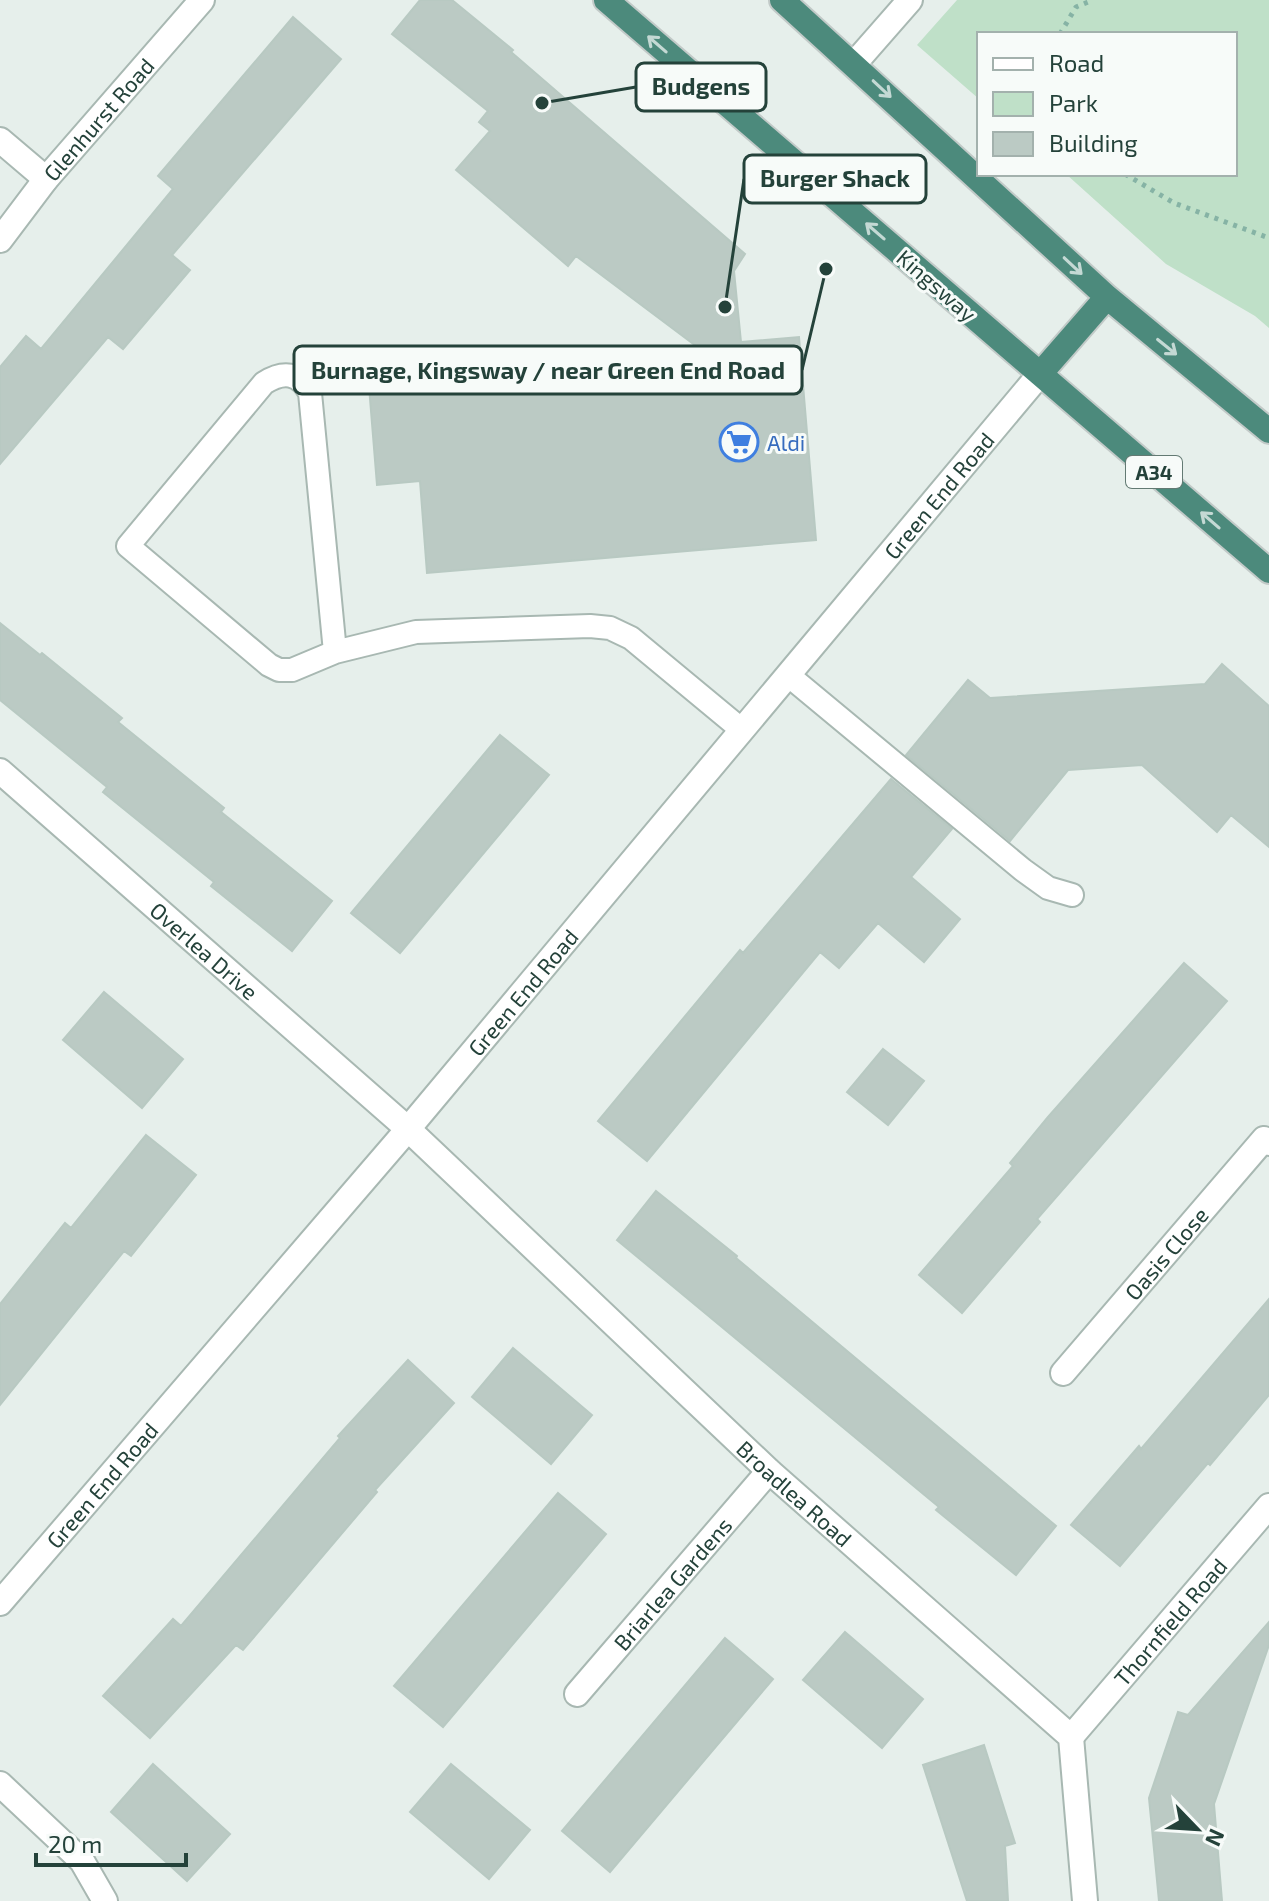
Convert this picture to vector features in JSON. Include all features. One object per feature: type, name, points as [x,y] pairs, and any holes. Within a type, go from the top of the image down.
[{"type":"highway","name":"Kingsway","points":[[606,0],[1269,571]]},
{"type":"highway","points":[[782,0],[1107,297],[1269,431]]},
{"type":"highway","points":[[1040,374],[1107,297]]},
{"type":"street","name":"Glenhurst Road","points":[[0,240],[46,179],[202,0]]},
{"type":"street","points":[[854,64],[910,0]]},
{"type":"street","points":[[0,140],[46,179]]},
{"type":"street","name":"Green End Road","points":[[0,1603],[408,1129],[1040,374]]},
{"type":"street","name":"Overlea Drive","points":[[4,783],[408,1129]]},
{"type":"street","name":"Broadlea Road","points":[[408,1129],[769,1471],[1071,1737]]},
{"type":"street","name":"Oasis Close","points":[[1063,1373],[1264,1139],[1269,1143]]},
{"type":"street","name":"Briarlea Gardens","points":[[577,1694],[769,1471]]},
{"type":"street","name":"Thornfield Road","points":[[1071,1737],[1269,1506]]},
{"type":"street","points":[[1071,1737],[1085,1901]]},
{"type":"street","points":[[0,1784],[82,1861],[105,1901]]},
{"type":"lane","points":[[335,652],[310,393],[304,382],[290,374],[274,376],[264,383],[128,546],[269,665],[279,670],[292,670],[335,652],[416,632],[590,626],[610,628],[631,638],[742,730]]},
{"type":"lane","points":[[788,675],[1023,870],[1048,888],[1072,895]]},
{"type":"path","points":[[1061,32],[1076,7],[1093,0]]},
{"type":"path","points":[[1128,176],[1174,203],[1269,238]]},
{"type":"green space","points":[[957,0],[1269,0],[1269,328],[1255,316],[1166,264],[1068,176],[1237,176],[1237,32],[977,32],[977,97],[917,45]]},
{"type":"building","points":[[420,0],[452,0],[745,254],[734,271],[741,342],[799,337],[816,540],[427,573],[420,481],[377,485],[368,374],[696,346],[576,256],[568,266],[456,170],[490,131],[479,122],[488,111],[392,34]]},
{"type":"building","points":[[293,17],[341,59],[172,255],[190,270],[123,349],[108,337],[0,464],[0,367],[26,336],[41,349],[173,189],[158,176]]},
{"type":"building","points":[[0,623],[122,718],[118,722],[224,808],[221,812],[332,901],[292,951],[211,886],[214,882],[103,792],[107,787],[0,700]]},
{"type":"building","points":[[1222,664],[1269,706],[1269,847],[1231,815],[1217,832],[1142,765],[1068,770],[1010,841],[906,755],[968,680],[990,698],[1205,684]]},
{"type":"building","points":[[500,735],[549,775],[400,953],[351,913]]},
{"type":"building","points":[[891,779],[952,829],[911,877],[960,919],[924,962],[878,923],[839,968],[820,952],[647,1161],[598,1121],[740,950],[743,953]]},
{"type":"building","points":[[1184,963],[1227,1001],[1037,1219],[1040,1222],[962,1313],[919,1275],[1013,1166],[1010,1163],[1048,1117]]},
{"type":"building","points":[[104,992],[183,1059],[142,1108],[63,1040]]},
{"type":"building","points":[[883,1049],[924,1081],[888,1125],[847,1092]]},
{"type":"building","points":[[146,1135],[196,1175],[131,1256],[124,1251],[0,1405],[0,1304],[65,1223],[71,1228]]},
{"type":"building","points":[[656,1191],[1056,1526],[1016,1575],[936,1510],[939,1507],[617,1240]]},
{"type":"building","points":[[1269,1299],[1269,1395],[1120,1566],[1071,1525],[1139,1446],[1141,1449]]},
{"type":"building","points":[[513,1348],[592,1415],[551,1464],[472,1397]]},
{"type":"building","points":[[408,1360],[454,1403],[375,1490],[377,1492],[243,1650],[236,1645],[150,1738],[103,1696],[173,1619],[181,1626],[340,1438],[338,1436]]},
{"type":"building","points":[[558,1493],[606,1534],[443,1727],[394,1686]]},
{"type":"building","points":[[1269,1622],[1269,1645],[1214,1804],[1222,1901],[1159,1901],[1149,1798],[1178,1712],[1188,1715]]},
{"type":"building","points":[[845,1632],[923,1699],[882,1748],[803,1680]]},
{"type":"building","points":[[725,1638],[773,1679],[610,1872],[562,1831]]},
{"type":"building","points":[[984,1745],[1015,1843],[1005,1846],[1008,1901],[967,1901],[923,1765]]},
{"type":"building","points":[[153,1764],[230,1834],[187,1881],[111,1812]]},
{"type":"building","points":[[451,1764],[530,1830],[489,1879],[410,1812]]},
{"type":"place","name":"Budgens","points":[[542,103]]},
{"type":"place","name":"Burnage, Kingsway / near Green End Road","points":[[826,269]]},
{"type":"place","name":"Burger Shack","points":[[725,307]]},
{"type":"place","name":"Aldi","points":[[739,442]]}]
